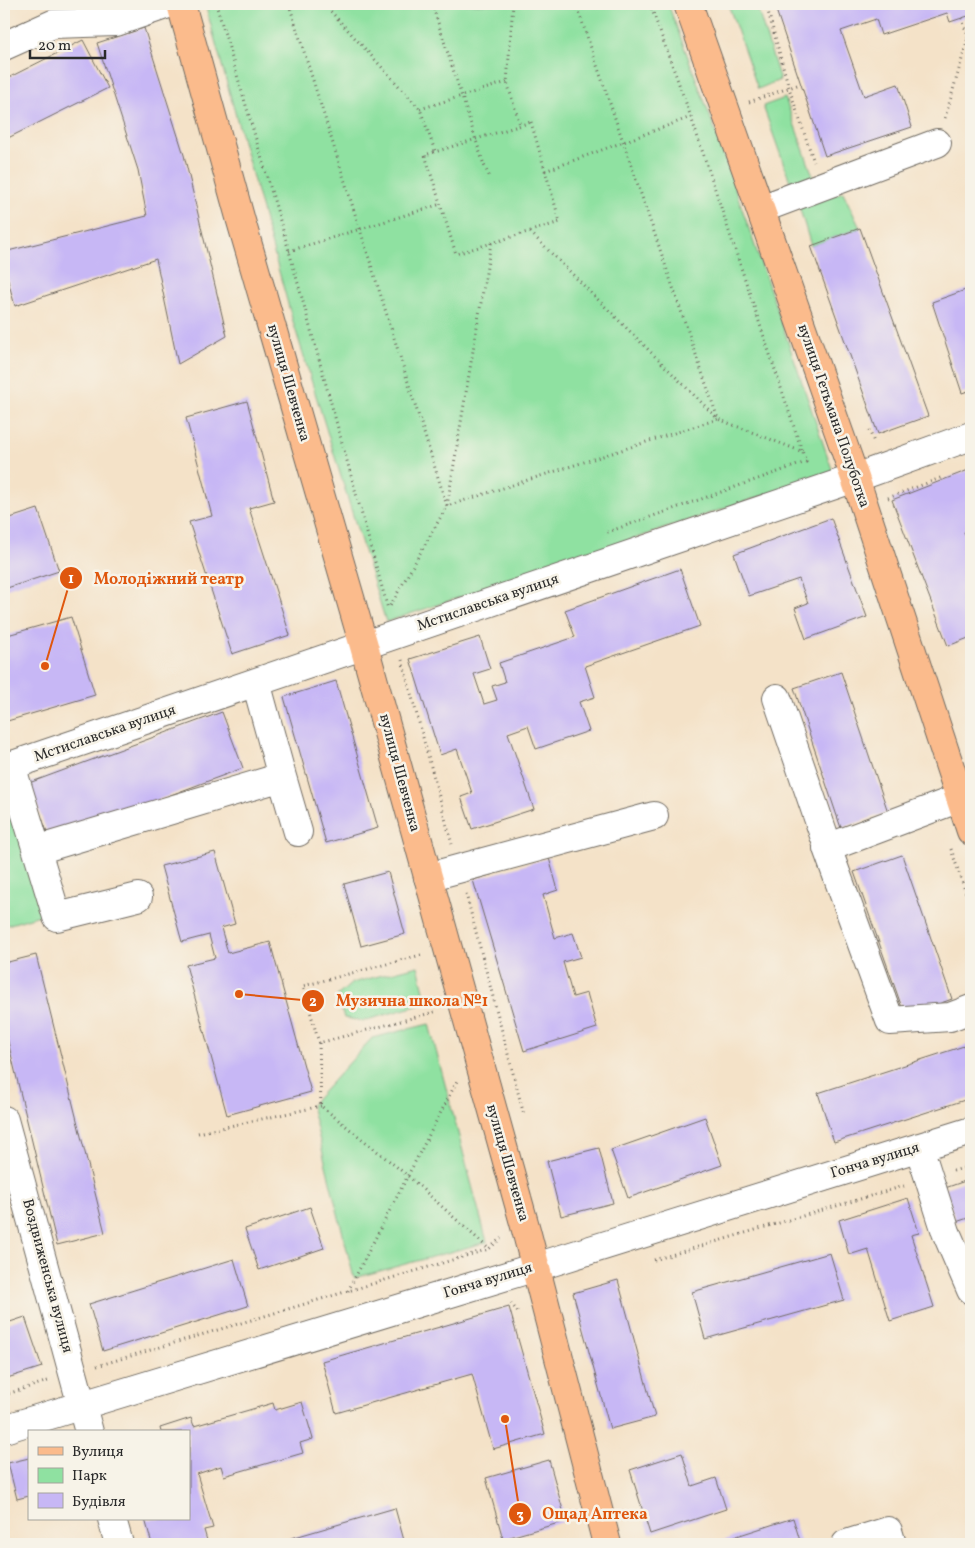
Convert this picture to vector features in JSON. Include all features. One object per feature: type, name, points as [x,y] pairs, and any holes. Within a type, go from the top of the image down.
[{"type":"main road","name":"вулиця Шевченка","points":[[181,4],[241,221],[364,646],[536,1267],[541,1296],[608,1544]]},
{"type":"main road","name":"вулиця Гетьмана Полуботка","points":[[688,4],[855,478],[971,831]]},
{"type":"street","points":[[4,46],[52,24],[71,4]]},
{"type":"street","points":[[52,24],[116,22],[168,4]]},
{"type":"street","points":[[761,209],[937,143]]},
{"type":"street","name":"Мстиславська вулиця","points":[[8,767],[855,478],[971,436]]},
{"type":"street","points":[[256,682],[298,832]]},
{"type":"street","points":[[777,698],[890,1021],[950,1017],[971,1009]]},
{"type":"street","points":[[8,767],[37,850],[57,917],[138,897]]},
{"type":"street","points":[[37,850],[282,777]]},
{"type":"street","points":[[828,847],[960,798]]},
{"type":"street","points":[[428,877],[654,816]]},
{"type":"street","name":"Воздвиженська вулиця","points":[[4,1120],[88,1430]]},
{"type":"street","name":"Гонча вулиця","points":[[4,1429],[536,1267],[971,1131]]},
{"type":"street","points":[[919,1147],[946,1232],[971,1290]]},
{"type":"street","points":[[112,1520],[119,1544]]},
{"type":"street","points":[[846,1544],[888,1530],[892,1544]]},
{"type":"path","points":[[216,4],[290,251],[389,610],[447,506],[491,243]]},
{"type":"path","points":[[290,4],[362,228],[447,506]]},
{"type":"path","points":[[324,4],[420,109],[435,151]]},
{"type":"path","points":[[432,4],[490,178]]},
{"type":"path","points":[[513,4],[507,82],[520,125]]},
{"type":"path","points":[[576,4],[718,419]]},
{"type":"path","points":[[630,524],[806,462],[691,117],[650,4]]},
{"type":"path","points":[[766,4],[789,88],[822,186]]},
{"type":"path","points":[[937,143],[970,37],[962,18]]},
{"type":"path","points":[[420,109],[507,82]]},
{"type":"path","points":[[745,103],[800,84]]},
{"type":"path","points":[[545,170],[691,117]]},
{"type":"path","points":[[531,122],[560,222],[456,254],[425,155],[476,139],[531,122]]},
{"type":"path","points":[[290,251],[441,204]]},
{"type":"path","points":[[529,231],[718,419],[802,452]]},
{"type":"path","points":[[447,506],[718,419]]},
{"type":"path","points":[[867,426],[873,443],[879,441]]},
{"type":"path","points":[[886,504],[886,498],[946,476]]},
{"type":"path","points":[[401,655],[524,1116]]},
{"type":"path","points":[[397,672],[405,670]]},
{"type":"path","points":[[950,848],[971,908]]},
{"type":"path","points":[[419,945],[424,964]]},
{"type":"path","points":[[321,1106],[320,1043],[303,986],[421,955]]},
{"type":"path","points":[[435,1001],[440,1019]]},
{"type":"path","points":[[320,1043],[438,1010]]},
{"type":"path","points":[[454,1072],[460,1090]]},
{"type":"path","points":[[348,1292],[457,1081]]},
{"type":"path","points":[[198,1133],[321,1106]]},
{"type":"path","points":[[321,1106],[408,1176],[489,1249]]},
{"type":"path","points":[[647,1262],[971,1166]]},
{"type":"path","points":[[4,1395],[489,1249],[502,1238],[499,1228]]},
{"type":"green space","points":[[96,4],[131,4],[103,13]]},
{"type":"green space","points":[[205,4],[668,4],[710,116],[833,472],[386,622],[291,315]]},
{"type":"green space","points":[[728,4],[756,4],[780,80],[758,89]]},
{"type":"green space","points":[[785,98],[814,179],[792,187],[763,106]]},
{"type":"green space","points":[[843,192],[860,228],[811,246],[799,206]]},
{"type":"green space","points":[[4,780],[43,914],[4,926]]},
{"type":"green space","points":[[418,966],[427,1003],[363,1021],[344,1018],[337,996],[352,983]]},
{"type":"green space","points":[[429,1024],[487,1242],[354,1278],[311,1105],[372,1038]]},
{"type":"building","points":[[4,4],[16,4],[4,9]]},
{"type":"building","points":[[774,4],[971,4],[968,5],[971,15],[950,22],[947,13],[881,35],[876,19],[841,31],[864,96],[898,84],[912,127],[825,156]]},
{"type":"building","points":[[144,28],[184,155],[227,336],[178,364],[156,259],[15,306],[4,266],[4,252],[147,216],[138,170],[97,43]]},
{"type":"building","points":[[83,40],[108,88],[4,140],[4,80]]},
{"type":"building","points":[[860,228],[928,416],[878,434],[811,246]]},
{"type":"building","points":[[971,288],[971,390],[962,393],[932,302]]},
{"type":"building","points":[[247,401],[274,501],[249,508],[290,635],[232,654],[189,522],[212,516],[186,418]]},
{"type":"building","points":[[971,469],[971,529],[964,532],[971,552],[971,637],[948,646],[892,500]]},
{"type":"building","points":[[38,509],[59,571],[4,589],[4,520]]},
{"type":"building","points":[[831,518],[867,617],[806,639],[795,608],[808,603],[799,579],[749,596],[734,554]]},
{"type":"building","points":[[680,569],[700,626],[585,666],[595,697],[579,702],[589,731],[536,749],[528,726],[508,733],[534,809],[472,829],[461,797],[472,793],[457,749],[440,755],[410,659],[480,637],[490,669],[474,674],[484,704],[497,700],[492,686],[505,682],[499,663],[575,637],[565,610]]},
{"type":"building","points":[[71,617],[95,695],[4,722],[4,636]]},
{"type":"building","points":[[841,672],[888,812],[841,828],[794,688]]},
{"type":"building","points":[[336,681],[378,828],[326,843],[284,697]]},
{"type":"building","points":[[222,712],[243,768],[50,840],[29,783]]},
{"type":"building","points":[[215,852],[235,924],[221,928],[228,953],[270,942],[311,1092],[227,1115],[186,965],[215,958],[209,935],[182,942],[161,866]]},
{"type":"building","points":[[902,855],[952,999],[905,1016],[854,872]]},
{"type":"building","points":[[549,858],[558,890],[543,895],[555,938],[573,933],[581,957],[563,962],[573,997],[587,993],[597,1028],[524,1051],[473,880]]},
{"type":"building","points":[[388,872],[405,934],[361,946],[344,884]]},
{"type":"building","points":[[36,955],[105,1233],[57,1245],[4,1025],[4,963]]},
{"type":"building","points":[[967,1045],[971,1057],[971,1098],[834,1142],[818,1093]]},
{"type":"building","points":[[705,1117],[722,1165],[628,1198],[611,1150]]},
{"type":"building","points":[[599,1148],[613,1203],[561,1216],[547,1161]]},
{"type":"building","points":[[971,1179],[971,1217],[956,1222],[945,1188]]},
{"type":"building","points":[[908,1198],[919,1233],[911,1235],[934,1307],[890,1321],[868,1249],[849,1255],[839,1220]]},
{"type":"building","points":[[310,1207],[324,1248],[259,1270],[245,1229]]},
{"type":"building","points":[[830,1253],[844,1300],[705,1339],[692,1292]]},
{"type":"building","points":[[234,1259],[248,1306],[103,1351],[89,1304]]},
{"type":"building","points":[[618,1280],[655,1417],[610,1429],[573,1293]]},
{"type":"building","points":[[509,1307],[545,1434],[493,1449],[472,1374],[336,1413],[322,1361]]},
{"type":"building","points":[[25,1317],[42,1367],[4,1379],[4,1324]]},
{"type":"building","points":[[302,1402],[313,1439],[300,1443],[303,1453],[224,1476],[221,1466],[197,1474],[213,1528],[204,1530],[208,1544],[152,1544],[145,1520],[190,1520],[190,1430],[160,1430],[160,1428],[191,1418],[194,1426],[273,1403],[275,1410]]},
{"type":"building","points":[[682,1453],[692,1486],[716,1478],[726,1509],[650,1534],[630,1470]]},
{"type":"building","points":[[28,1458],[28,1496],[17,1499],[8,1463]]},
{"type":"building","points":[[549,1460],[566,1521],[503,1539],[486,1478]]},
{"type":"building","points":[[395,1508],[405,1544],[271,1544]]},
{"type":"building","points":[[793,1518],[801,1544],[712,1544]]},
{"type":"place","name":"Молодіжний театр","points":[[45,666]]},
{"type":"place","name":"Музична школа №1","points":[[239,994]]},
{"type":"place","name":"Ощад Аптека","points":[[505,1419]]}]
